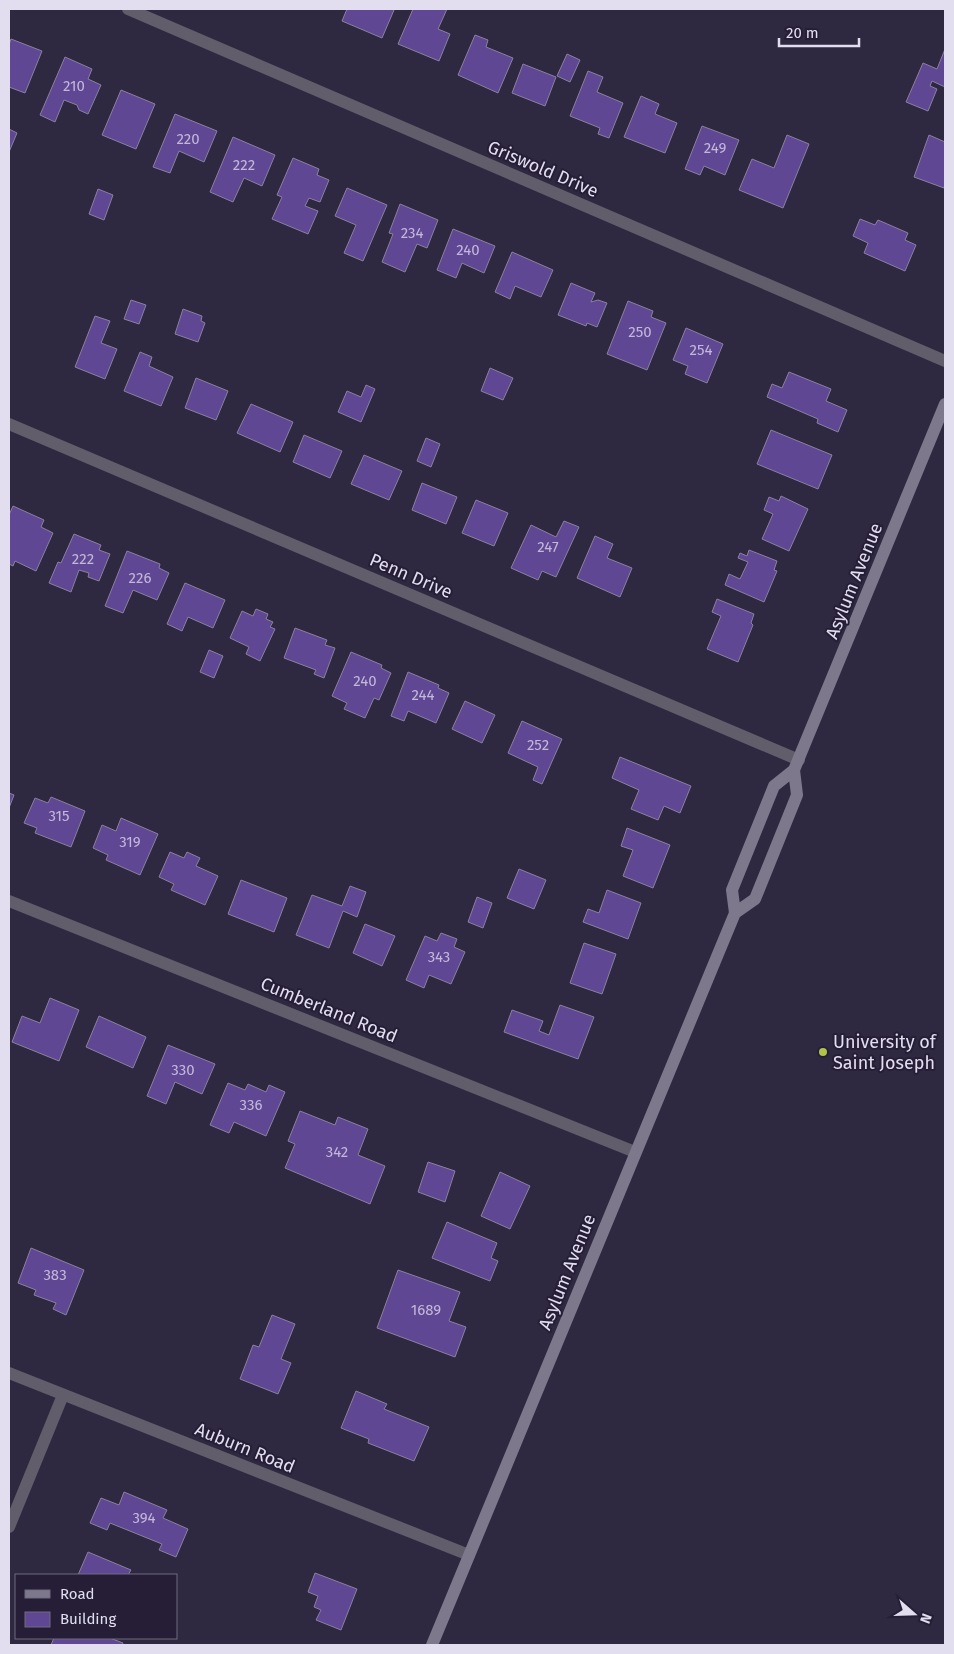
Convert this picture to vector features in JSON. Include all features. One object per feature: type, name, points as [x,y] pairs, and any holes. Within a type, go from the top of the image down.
[{"type":"main road","name":"Asylum Avenue","points":[[735,913],[755,899],[797,795],[797,765],[945,404]]},
{"type":"main road","name":"Asylum Avenue","points":[[432,1645],[735,913],[732,890],[774,786],[797,765]]},
{"type":"street","name":"Griswold Drive","points":[[128,9],[945,360]]},
{"type":"street","name":"Penn Drive","points":[[9,424],[797,765]]},
{"type":"street","name":"Cumberland Road","points":[[9,901],[636,1152]]},
{"type":"street","name":"Auburn Road","points":[[9,1373],[469,1555]]},
{"type":"street","points":[[9,1527],[63,1395]]},
{"type":"building","points":[[347,9],[394,10],[382,38],[342,21]]},
{"type":"building","points":[[413,9],[447,9],[438,29],[450,34],[439,61],[398,44]]},
{"type":"building","points":[[475,35],[488,40],[486,47],[513,58],[498,93],[458,75]]},
{"type":"building","points":[[11,39],[42,51],[25,93],[9,87],[9,45]]},
{"type":"building","points":[[945,49],[945,87],[932,81],[930,86],[937,89],[928,111],[906,102],[923,63],[937,69]]},
{"type":"building","points":[[567,54],[580,60],[570,82],[557,76]]},
{"type":"building","points":[[65,57],[92,69],[88,79],[101,85],[88,114],[79,110],[77,105],[64,100],[55,122],[40,115]]},
{"type":"building","points":[[523,64],[556,77],[545,106],[512,93]]},
{"type":"building","points":[[588,71],[603,77],[597,92],[623,103],[609,138],[598,134],[600,128],[570,116]]},
{"type":"building","points":[[121,90],[155,104],[136,149],[102,135]]},
{"type":"building","points":[[641,96],[659,104],[655,114],[677,123],[665,153],[624,137]]},
{"type":"building","points":[[175,114],[217,131],[204,162],[179,151],[170,173],[153,167]]},
{"type":"building","points":[[702,126],[739,140],[725,175],[704,166],[700,175],[685,169]]},
{"type":"building","points":[[9,129],[17,133],[9,152]]},
{"type":"building","points":[[787,135],[809,144],[783,208],[739,190],[752,159],[774,168]]},
{"type":"building","points":[[929,135],[945,142],[944,188],[914,177]]},
{"type":"building","points":[[233,137],[275,155],[262,186],[244,178],[233,202],[210,192]]},
{"type":"building","points":[[293,158],[319,169],[317,175],[329,180],[320,202],[309,198],[305,206],[318,211],[308,234],[272,219],[282,197],[277,195]]},
{"type":"building","points":[[347,188],[387,205],[363,261],[344,253],[356,225],[335,216]]},
{"type":"building","points":[[98,189],[113,195],[104,220],[89,214]]},
{"type":"building","points":[[400,204],[438,220],[427,248],[417,244],[405,272],[382,262],[393,234],[389,233]]},
{"type":"building","points":[[860,219],[875,225],[878,220],[908,233],[905,240],[916,245],[905,271],[864,253],[868,243],[853,236]]},
{"type":"building","points":[[453,229],[495,246],[484,273],[462,263],[456,278],[437,270]]},
{"type":"building","points":[[512,252],[553,270],[541,297],[515,286],[510,299],[495,292]]},
{"type":"building","points":[[571,283],[595,293],[591,302],[598,300],[607,303],[597,327],[587,323],[586,326],[558,315]]},
{"type":"building","points":[[131,300],[146,305],[139,324],[124,319]]},
{"type":"building","points":[[628,301],[653,311],[651,317],[666,323],[647,370],[607,354]]},
{"type":"building","points":[[183,309],[202,316],[201,321],[205,323],[198,342],[175,334]]},
{"type":"building","points":[[95,316],[110,321],[101,343],[117,349],[105,379],[75,367]]},
{"type":"building","points":[[686,328],[723,344],[707,383],[685,374],[688,366],[673,360]]},
{"type":"building","points":[[140,352],[152,357],[149,366],[173,377],[161,406],[124,391]]},
{"type":"building","points":[[490,368],[513,378],[503,400],[481,391]]},
{"type":"building","points":[[789,372],[831,389],[826,401],[847,410],[838,432],[817,423],[818,419],[767,397],[772,384],[782,388]]},
{"type":"building","points":[[196,378],[228,391],[216,420],[185,408]]},
{"type":"building","points":[[366,385],[375,389],[361,422],[338,412],[347,391],[361,397]]},
{"type":"building","points":[[251,404],[293,422],[280,452],[237,433]]},
{"type":"building","points":[[771,430],[832,455],[818,489],[757,464]]},
{"type":"building","points":[[304,435],[342,451],[330,478],[293,462]]},
{"type":"building","points":[[426,438],[440,444],[431,467],[417,461]]},
{"type":"building","points":[[364,455],[402,471],[389,500],[351,484]]},
{"type":"building","points":[[422,483],[457,497],[446,524],[412,510]]},
{"type":"building","points":[[781,496],[808,509],[789,551],[762,539],[773,514],[764,510],[769,497],[779,501]]},
{"type":"building","points":[[476,500],[508,513],[494,546],[462,533]]},
{"type":"building","points":[[13,506],[44,520],[41,527],[53,533],[36,571],[15,561],[13,566],[9,564],[9,515]]},
{"type":"building","points":[[564,521],[579,527],[556,577],[542,571],[538,580],[511,568],[531,525],[556,537]]},
{"type":"building","points":[[74,534],[101,545],[99,550],[110,554],[99,581],[88,577],[89,573],[79,570],[71,592],[49,583],[58,562],[61,563]]},
{"type":"building","points":[[595,536],[613,544],[607,558],[632,568],[620,597],[577,578]]},
{"type":"building","points":[[749,550],[777,561],[774,570],[777,571],[764,602],[725,585],[729,574],[740,579],[748,562],[738,558],[740,553],[747,556]]},
{"type":"building","points":[[127,551],[160,564],[159,568],[169,573],[157,600],[133,590],[123,613],[105,606]]},
{"type":"building","points":[[185,583],[225,600],[213,628],[188,617],[182,631],[167,624]]},
{"type":"building","points":[[717,599],[754,614],[751,623],[753,625],[738,662],[707,649],[721,616],[712,612]]},
{"type":"building","points":[[256,609],[268,614],[266,619],[273,622],[270,627],[275,629],[260,661],[246,654],[249,647],[230,638],[242,611],[253,616]]},
{"type":"building","points":[[295,628],[327,640],[325,645],[335,648],[324,678],[314,674],[316,670],[284,658]]},
{"type":"building","points":[[209,650],[223,656],[214,678],[200,672]]},
{"type":"building","points":[[351,652],[382,665],[381,668],[391,673],[379,700],[374,698],[365,718],[344,709],[347,703],[332,696]]},
{"type":"building","points":[[408,672],[439,685],[438,688],[449,693],[436,723],[408,711],[404,721],[391,716]]},
{"type":"building","points":[[465,701],[495,715],[482,743],[452,729]]},
{"type":"building","points":[[522,721],[562,739],[542,784],[533,780],[538,767],[508,753]]},
{"type":"building","points":[[620,757],[691,786],[680,813],[664,806],[658,820],[631,809],[639,790],[612,778]]},
{"type":"building","points":[[9,793],[14,795],[9,808]]},
{"type":"building","points":[[51,797],[85,811],[71,847],[35,833],[37,828],[24,823],[35,798],[48,803]]},
{"type":"building","points":[[121,818],[158,834],[140,875],[106,860],[108,855],[93,848],[102,825],[116,831]]},
{"type":"building","points":[[627,828],[670,845],[653,888],[623,876],[633,850],[621,846]]},
{"type":"building","points":[[170,852],[184,858],[187,852],[200,858],[196,866],[218,876],[205,905],[171,890],[174,884],[159,877]]},
{"type":"building","points":[[519,869],[546,880],[534,909],[507,898]]},
{"type":"building","points":[[241,880],[287,898],[274,932],[228,914]]},
{"type":"building","points":[[350,886],[366,892],[357,917],[343,911],[329,948],[296,935],[312,895],[342,906]]},
{"type":"building","points":[[607,890],[641,903],[628,939],[583,922],[588,909],[599,913]]},
{"type":"building","points":[[477,897],[492,903],[483,928],[468,922]]},
{"type":"building","points":[[365,924],[395,936],[382,966],[353,953]]},
{"type":"building","points":[[441,933],[457,939],[454,947],[465,952],[451,984],[429,975],[424,988],[406,980],[425,936],[437,941]]},
{"type":"building","points":[[584,943],[616,954],[602,994],[570,983]]},
{"type":"building","points":[[50,998],[79,1010],[59,1061],[12,1042],[22,1016],[40,1023]]},
{"type":"building","points":[[560,1005],[594,1017],[578,1059],[504,1032],[512,1010],[543,1021],[539,1031],[549,1035]]},
{"type":"building","points":[[99,1016],[146,1037],[133,1068],[86,1047]]},
{"type":"building","points":[[168,1045],[215,1064],[202,1094],[175,1082],[166,1104],[147,1096]]},
{"type":"building","points":[[228,1083],[245,1090],[248,1084],[266,1092],[269,1085],[285,1092],[266,1136],[234,1122],[229,1133],[210,1125]]},
{"type":"building","points":[[300,1111],[335,1125],[338,1117],[368,1129],[358,1155],[385,1166],[370,1204],[285,1168],[295,1144],[288,1141]]},
{"type":"building","points":[[428,1162],[455,1171],[445,1202],[418,1192]]},
{"type":"building","points":[[500,1172],[530,1186],[510,1229],[481,1216]]},
{"type":"building","points":[[447,1222],[497,1243],[491,1258],[498,1261],[490,1281],[432,1258]]},
{"type":"building","points":[[31,1248],[84,1270],[66,1315],[53,1309],[56,1303],[34,1295],[36,1290],[18,1283]]},
{"type":"building","points":[[398,1270],[460,1292],[449,1321],[466,1327],[455,1357],[377,1328]]},
{"type":"building","points":[[272,1315],[295,1324],[281,1359],[291,1363],[278,1394],[240,1379],[253,1345],[259,1347]]},
{"type":"building","points":[[356,1391],[387,1404],[384,1409],[429,1427],[414,1461],[368,1443],[369,1439],[341,1428]]},
{"type":"building","points":[[124,1492],[167,1510],[163,1518],[188,1529],[176,1557],[159,1550],[162,1544],[110,1523],[107,1530],[90,1523],[101,1498],[119,1505]]},
{"type":"building","points":[[88,1552],[131,1570],[129,1574],[78,1574]]},
{"type":"building","points":[[315,1573],[357,1589],[341,1630],[316,1620],[321,1610],[314,1607],[318,1596],[308,1592]]},
{"type":"building","points":[[54,1639],[113,1639],[123,1643],[122,1645],[51,1645]]},
{"type":"place","name":"University of Saint Joseph","points":[[823,1052]]}]
